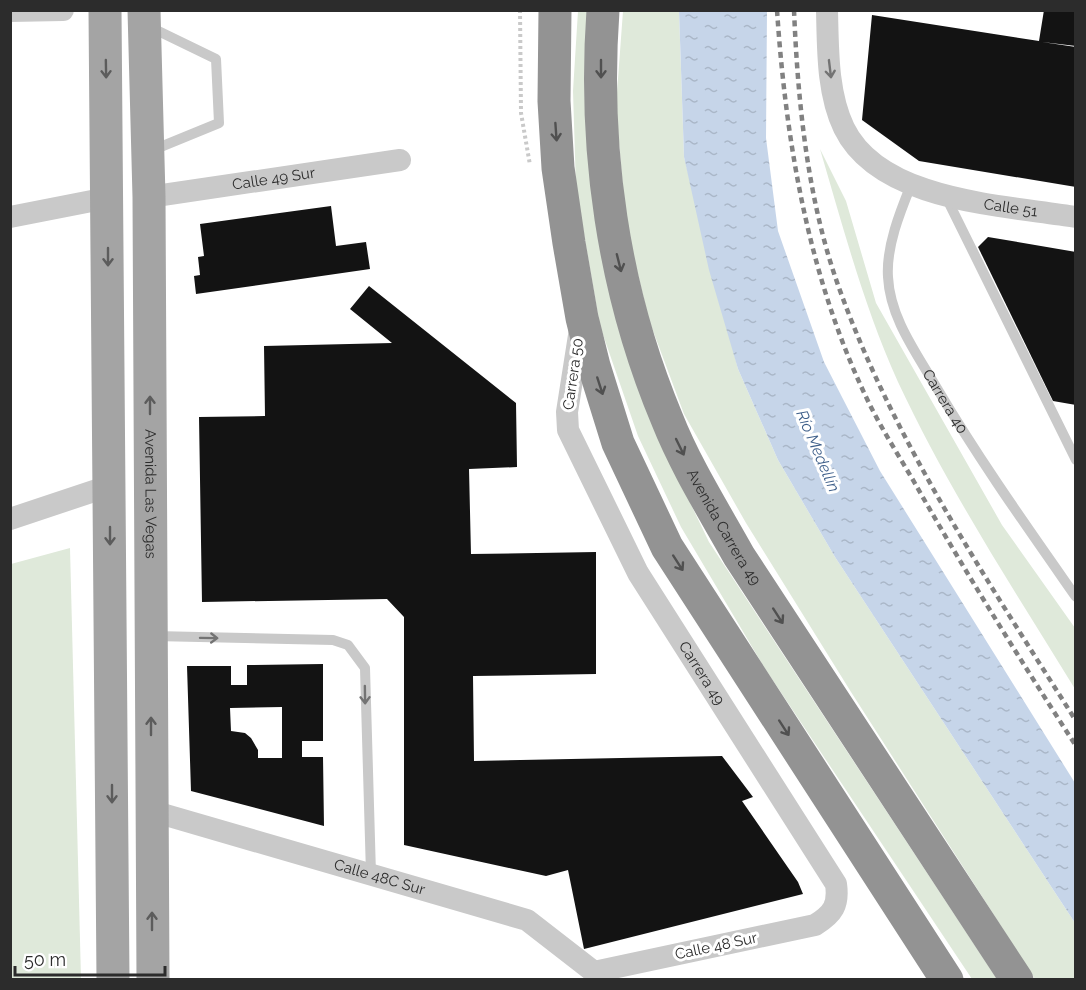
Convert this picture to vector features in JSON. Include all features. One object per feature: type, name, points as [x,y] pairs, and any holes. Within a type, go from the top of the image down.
[{"type":"highway","points":[[555,10],[554,101],[558,168],[582,318],[618,443],[667,547],[947,980]]},
{"type":"highway","name":"Avenida Carrera 49","points":[[603,10],[601,106],[605,178],[616,253],[638,342],[667,420],[739,556],[1017,980]]},
{"type":"main road","points":[[105,10],[113,980]]},
{"type":"main road","name":"Avenida Las Vegas","points":[[144,17],[148,197],[153,980]]},
{"type":"street","points":[[10,11],[63,10]]},
{"type":"street","points":[[827,10],[834,100],[843,128],[855,146],[882,170],[911,185],[945,195]]},
{"type":"street","name":"Calle 49 Sur","points":[[148,197],[400,160]]},
{"type":"street","name":"Calle 51","points":[[945,195],[1076,216]]},
{"type":"street","points":[[10,218],[107,198]]},
{"type":"street","name":"Carrera 50","points":[[568,430],[567,412],[582,318]]},
{"type":"street","name":"Carrera 49","points":[[568,430],[639,573],[836,884],[838,899],[833,911]]},
{"type":"street","points":[[10,519],[110,486]]},
{"type":"street","name":"Calle 48C Sur","points":[[152,811],[527,920],[594,976]]},
{"type":"street","name":"Calle 48 Sur","points":[[594,976],[815,925],[833,911]]},
{"type":"lane","points":[[144,17],[216,59],[219,123],[158,146],[147,153]]},
{"type":"lane","name":"Carrera 40","points":[[911,185],[892,242],[888,276],[893,308],[975,453],[1076,597]]},
{"type":"lane","points":[[945,195],[1076,460]]},
{"type":"lane","points":[[151,636],[333,640],[348,645],[365,668],[371,874]]},
{"type":"green space","points":[[578,11],[588,11],[669,459],[709,542],[997,979],[972,979],[764,667],[681,527],[638,436],[600,326],[576,188],[573,91]]},
{"type":"green space","points":[[623,11],[679,11],[684,157],[738,369],[778,460],[835,557],[1075,923],[1075,979],[1035,979],[746,523],[684,414],[649,320],[626,225],[616,106]]},
{"type":"green space","points":[[820,149],[846,201],[876,303],[1002,525],[1075,628],[1075,689],[960,500],[898,382],[864,296]]},
{"type":"green space","points":[[70,548],[81,979],[11,979],[11,564]]},
{"type":"water","name":"Río Medellín","points":[[679,11],[767,11],[766,138],[778,231],[824,362],[880,471],[1075,783],[1075,923],[835,557],[778,460],[738,369],[709,270],[684,157]]},
{"type":"building","points":[[1044,10],[1076,10],[1076,46],[1042,42],[1076,47],[1076,187],[919,161],[862,120],[872,15],[1039,41]]},
{"type":"building","points":[[331,206],[336,246],[366,242],[370,269],[196,294],[194,276],[200,275],[198,257],[204,256],[200,224]]},
{"type":"building","points":[[988,237],[1076,252],[1076,405],[1053,401],[978,247]]},
{"type":"building","points":[[369,286],[516,403],[517,467],[469,469],[471,554],[596,552],[596,674],[473,676],[474,761],[722,756],[753,797],[742,801],[798,882],[803,894],[584,949],[568,870],[546,876],[404,845],[404,617],[387,599],[202,602],[199,417],[265,416],[264,346],[392,343],[350,309]]},
{"type":"building","points":[[323,664],[323,741],[302,741],[302,757],[323,757],[324,826],[191,791],[187,666],[231,666],[231,685],[247,685],[247,665]],"holes":[[[282,707],[282,758],[258,758],[258,750],[251,738],[245,733],[231,731],[230,708]]]},
{"type":"railway","points":[[777,10],[787,110],[804,210],[830,307],[848,355],[885,434],[975,585],[1076,746]]},
{"type":"railway","points":[[794,10],[798,83],[813,191],[830,262],[864,352],[890,407],[948,514],[1076,721]]}]
